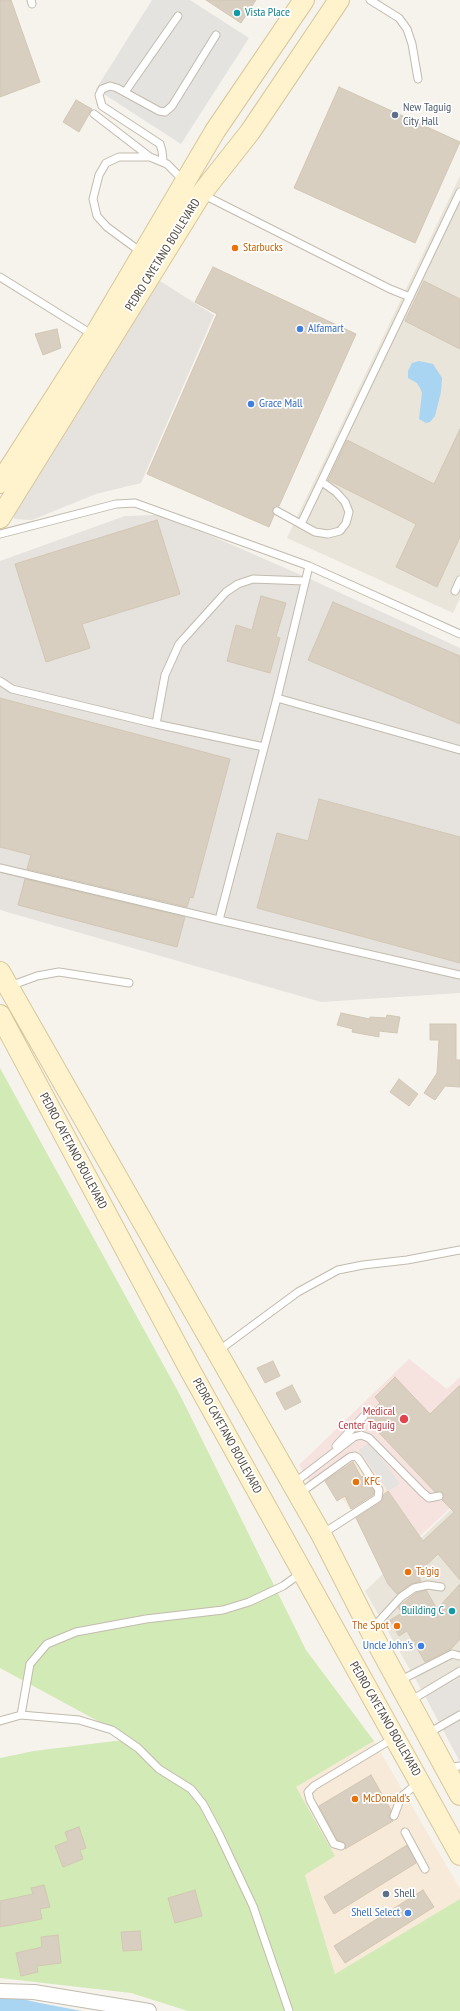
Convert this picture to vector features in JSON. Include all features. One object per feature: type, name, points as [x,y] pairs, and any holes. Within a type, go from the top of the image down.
[{"type":"main road","name":"PEDRO CAYETANO BOULEVARD","points":[[0,518],[194,188],[219,126],[304,0]]},
{"type":"main road","name":"PEDRO CAYETANO BOULEVARD","points":[[0,483],[94,336],[143,253],[194,188],[250,132],[339,0]]},
{"type":"main road","name":"PEDRO CAYETANO BOULEVARD","points":[[4,979],[218,1351],[321,1534],[370,1630],[427,1734],[453,1767],[460,1795]]},
{"type":"main road","name":"PEDRO CAYETANO BOULEVARD","points":[[0,1015],[187,1363],[302,1573],[420,1781],[460,1855]]},
{"type":"main road","points":[[263,1501],[295,1490]]},
{"type":"street","points":[[0,1991],[34,1992],[149,2011]]},
{"type":"lane","points":[[370,0],[399,18],[407,29],[412,44],[418,79]]},
{"type":"lane","points":[[125,92],[178,16]]},
{"type":"lane","points":[[163,161],[160,144],[102,106],[99,100],[99,95],[102,89],[110,86],[125,92],[159,112],[165,112],[172,106],[216,35]]},
{"type":"lane","points":[[94,114],[150,157]]},
{"type":"lane","points":[[143,253],[107,227],[97,216],[93,199],[99,175],[106,163],[119,157],[150,157],[163,161],[194,188],[390,289],[410,297]]},
{"type":"lane","points":[[301,524],[460,192]]},
{"type":"lane","points":[[0,277],[94,336]]},
{"type":"lane","points":[[277,511],[315,532],[328,534],[340,531],[346,523],[349,512],[345,502],[336,492],[322,482]]},
{"type":"lane","points":[[0,534],[116,504],[135,503],[309,566],[460,634]]},
{"type":"lane","points":[[219,920],[277,698],[309,566]]},
{"type":"lane","points":[[156,724],[165,675],[179,644],[226,592],[253,579],[305,581]]},
{"type":"lane","points":[[455,591],[460,580]]},
{"type":"lane","points":[[0,681],[12,689],[156,724],[264,747]]},
{"type":"lane","points":[[277,698],[460,750]]},
{"type":"lane","points":[[0,868],[460,975]]},
{"type":"lane","points":[[4,979],[38,976],[59,972],[129,983]]},
{"type":"lane","points":[[218,1351],[298,1292],[338,1270],[363,1265],[414,1259],[460,1250]]},
{"type":"lane","points":[[295,1490],[364,1416]]},
{"type":"lane","points":[[319,1464],[354,1437],[361,1435],[369,1438],[422,1492],[430,1498],[439,1496]]},
{"type":"lane","points":[[295,1490],[350,1457],[355,1456],[358,1458],[379,1490],[378,1498],[321,1534]]},
{"type":"lane","points":[[21,1716],[30,1664],[47,1644],[76,1632],[146,1619],[222,1610],[249,1602],[283,1586],[302,1573]]},
{"type":"lane","points":[[370,1630],[401,1597],[414,1588],[428,1585],[441,1587]]},
{"type":"lane","points":[[398,1682],[452,1654],[460,1656]]},
{"type":"lane","points":[[409,1701],[460,1671]]},
{"type":"lane","points":[[427,1734],[460,1715]]},
{"type":"lane","points":[[0,1721],[21,1716],[79,1720],[112,1730],[138,1748],[159,1769],[190,1789],[203,1804],[253,1906],[289,2011]]},
{"type":"lane","points":[[341,1846],[334,1844],[310,1800],[308,1792],[314,1786],[395,1738]]},
{"type":"lane","points":[[394,1816],[401,1797],[420,1781]]},
{"type":"lane","points":[[405,1832],[425,1869]]},
{"type":"shaded area","points":[[152,0],[190,0],[249,38],[181,144],[96,89]]},
{"type":"shaded area","points":[[460,176],[460,598],[453,613],[287,538]]},
{"type":"shaded area","points":[[160,281],[214,315],[141,483],[96,494],[32,520],[14,519],[13,511],[114,349]]},
{"type":"shaded area","points":[[157,515],[214,537],[308,578],[460,648],[460,993],[321,1002],[0,910],[0,561],[125,516]]},
{"type":"shaded area","name":"Medical Center Taguig","points":[[409,1359],[447,1389],[460,1377],[460,1499],[420,1536],[357,1449],[310,1483],[299,1465]]},
{"type":"shaded area","points":[[370,1442],[400,1484],[388,1491],[359,1450]]},
{"type":"shaded area","points":[[357,1448],[388,1491],[355,1516],[324,1473]]},
{"type":"shaded area","points":[[460,1501],[460,1678],[425,1696],[365,1591]]},
{"type":"shaded area","points":[[460,1678],[460,1762],[425,1696]]},
{"type":"shaded area","name":"Shell","points":[[374,1741],[460,1889],[460,1899],[335,1974],[305,1874],[335,1856],[296,1787]]},
{"type":"green space","points":[[0,1068],[180,1395],[306,1650],[374,1741],[296,1787],[335,1856],[305,1875],[335,1974],[460,1899],[460,2011],[188,2011],[131,1993],[0,1978],[0,1758],[34,1751],[131,1739],[0,1668]]},
{"type":"water","points":[[419,361],[433,364],[442,378],[441,392],[435,416],[430,422],[426,423],[419,419],[422,393],[420,388],[417,383],[408,378],[408,371],[412,363]]},
{"type":"water","points":[[9,1996],[82,2011],[0,2011],[0,1997]]},
{"type":"building","points":[[0,0],[11,0],[40,82],[0,97]]},
{"type":"building","name":"Vista Place","points":[[206,0],[256,0],[241,23]]},
{"type":"building","points":[[339,87],[460,142],[415,243],[294,188]]},
{"type":"building","points":[[76,100],[92,109],[79,132],[63,122]]},
{"type":"building","name":"Grace Mall","points":[[213,267],[356,334],[279,506],[272,509],[274,515],[269,527],[147,474],[217,314],[195,302]]},
{"type":"building","points":[[424,281],[460,299],[460,349],[405,321]]},
{"type":"building","points":[[57,329],[61,348],[43,355],[35,334]]},
{"type":"building","points":[[460,429],[460,537],[437,587],[396,567],[416,524],[328,480],[347,440],[434,484]]},
{"type":"building","points":[[157,520],[180,594],[82,624],[90,648],[46,662],[15,564]]},
{"type":"building","points":[[261,596],[286,603],[276,637],[280,638],[270,673],[227,661],[236,625],[252,630]]},
{"type":"building","points":[[333,602],[460,656],[460,724],[308,660]]},
{"type":"building","points":[[0,698],[230,759],[193,898],[190,897],[187,907],[27,869],[31,855],[0,847]]},
{"type":"building","points":[[319,799],[460,837],[460,963],[257,908],[277,833],[308,841]]},
{"type":"building","points":[[25,879],[185,917],[177,947],[18,905]]},
{"type":"building","points":[[341,1013],[370,1019],[370,1017],[386,1018],[387,1015],[400,1017],[397,1033],[379,1031],[379,1037],[352,1032],[353,1029],[337,1025]]},
{"type":"building","points":[[430,1024],[456,1024],[456,1060],[460,1060],[460,1087],[445,1086],[435,1100],[424,1093],[437,1073],[439,1040],[430,1040]]},
{"type":"building","points":[[399,1079],[418,1094],[409,1106],[390,1092]]},
{"type":"building","points":[[273,1361],[280,1376],[265,1383],[257,1368]]},
{"type":"building","points":[[395,1377],[430,1414],[460,1385],[460,1580],[438,1554],[417,1574],[421,1581],[411,1584],[397,1594],[388,1584],[356,1518],[381,1502],[383,1495],[388,1491],[423,1541],[454,1512],[442,1500],[444,1495],[442,1492],[435,1492],[367,1420],[369,1414],[380,1403],[375,1397]]},
{"type":"building","points":[[292,1385],[301,1402],[285,1410],[276,1393]]},
{"type":"building","points":[[353,1462],[361,1477],[364,1476],[374,1491],[373,1495],[351,1509],[345,1496],[337,1501],[325,1481]]},
{"type":"building","points":[[460,1584],[460,1639],[451,1649],[425,1662],[407,1631],[399,1636],[390,1620],[402,1613],[398,1607],[416,1593],[426,1590],[437,1609]]},
{"type":"building","points":[[371,1775],[391,1810],[389,1817],[393,1821],[345,1849],[345,1843],[337,1840],[319,1806]]},
{"type":"building","points":[[79,1827],[86,1848],[80,1850],[83,1859],[63,1867],[55,1846],[68,1841],[65,1832]]},
{"type":"building","points":[[407,1845],[416,1863],[334,1914],[324,1897]]},
{"type":"building","points":[[44,1885],[50,1907],[40,1909],[42,1919],[0,1927],[0,1901],[33,1894],[31,1888]]},
{"type":"building","points":[[195,1890],[202,1916],[175,1923],[168,1898]]},
{"type":"building","points":[[423,1890],[434,1907],[345,1963],[334,1946]]},
{"type":"building","points":[[140,1931],[142,1950],[123,1951],[121,1932]]},
{"type":"building","points":[[58,1935],[61,1963],[37,1966],[38,1972],[21,1976],[16,1953],[42,1947],[41,1937]]},
{"type":"place","name":"Vista Place","points":[[237,13]]},
{"type":"place","name":"New Taguig City Hall","points":[[395,115]]},
{"type":"place","name":"Starbucks","points":[[235,248]]},
{"type":"place","name":"Alfamart","points":[[300,329]]},
{"type":"place","name":"Grace Mall","points":[[251,404]]},
{"type":"place","name":"Medical Center Taguig","points":[[404,1419]]},
{"type":"place","name":"KFC","points":[[356,1482]]},
{"type":"place","name":"Ta'gig","points":[[408,1572]]},
{"type":"place","name":"Building C","points":[[452,1611]]},
{"type":"place","name":"The Spot","points":[[397,1626]]},
{"type":"place","name":"Uncle John's","points":[[421,1646]]},
{"type":"place","name":"McDonald's","points":[[355,1799]]},
{"type":"place","name":"Shell","points":[[386,1894]]},
{"type":"place","name":"Shell Select","points":[[408,1913]]}]
